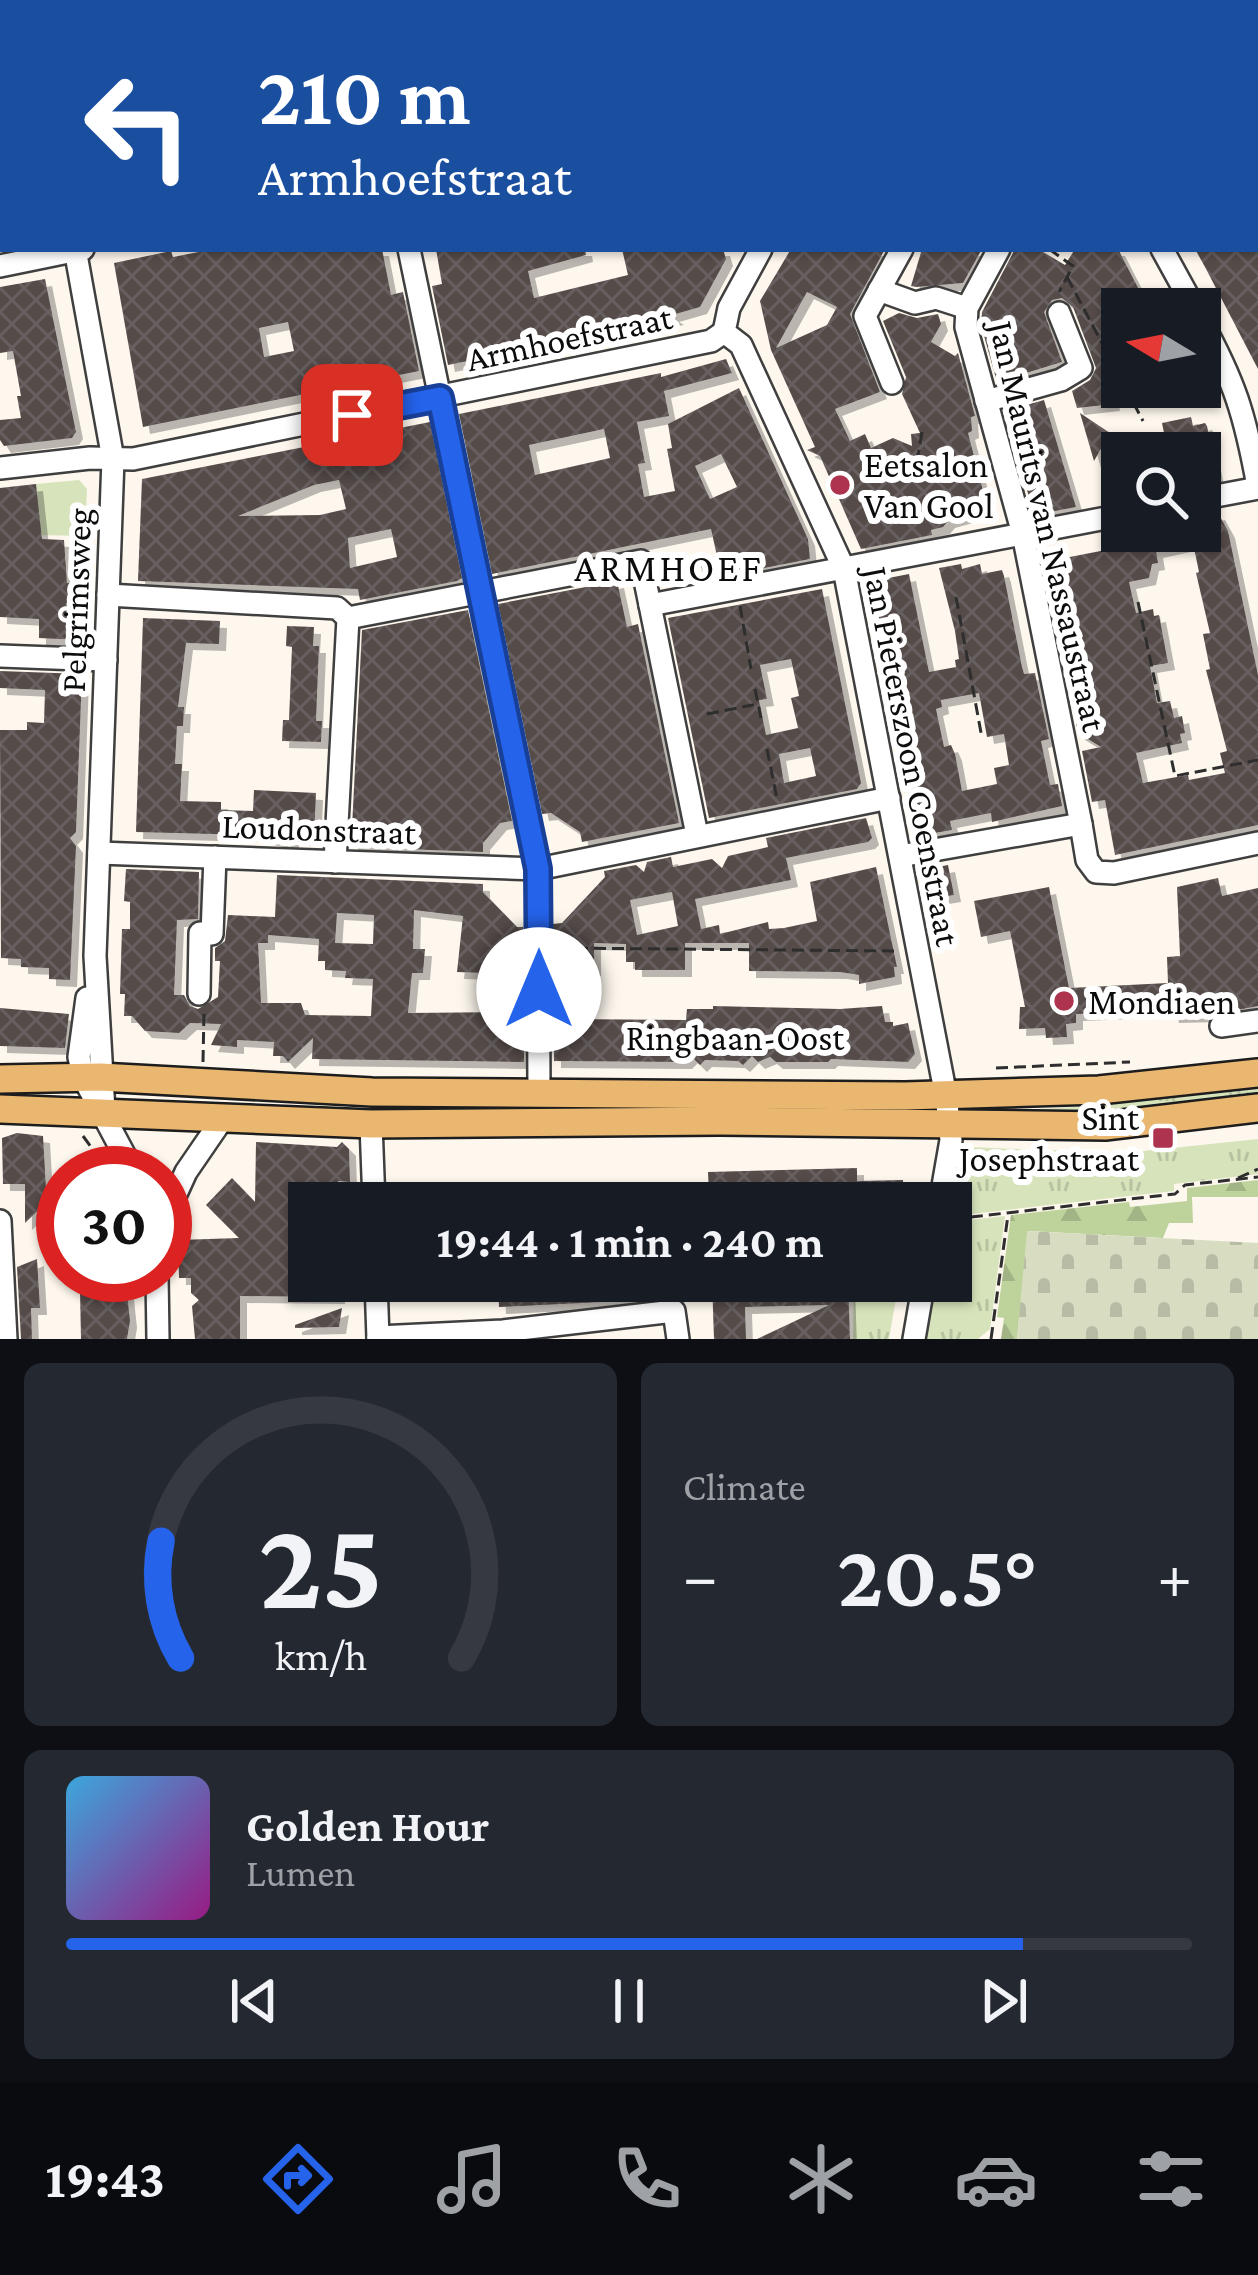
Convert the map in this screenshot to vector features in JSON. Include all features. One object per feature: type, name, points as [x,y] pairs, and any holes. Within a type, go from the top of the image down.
[{"type":"main road","name":"Ringbaan-Oost","points":[[0,1079],[92,1077],[372,1092],[946,1096],[1099,1090],[1258,1073]]},
{"type":"main road","points":[[0,1109],[370,1124],[720,1121],[1106,1126],[1258,1108]]},
{"type":"street","points":[[0,266],[68,252]]},
{"type":"street","name":"Pelgrimsweg","points":[[78,252],[113,459],[95,956],[80,1041],[92,1077]]},
{"type":"street","points":[[410,252],[538,869],[539,1092]]},
{"type":"street","points":[[724,332],[729,308],[759,252]]},
{"type":"street","points":[[892,383],[866,316],[900,252]]},
{"type":"street","name":"Jan Maurits van Nassaustraat","points":[[997,252],[967,308],[966,327],[1023,534],[1087,860],[1096,872],[1114,873],[1258,843]]},
{"type":"street","points":[[1164,252],[1183,288]]},
{"type":"street","points":[[879,290],[915,303],[936,298],[967,308]]},
{"type":"street","points":[[986,401],[1061,380],[1081,368],[1058,303]]},
{"type":"street","name":"Armhoefstraat","points":[[0,468],[133,459],[711,341],[724,332]]},
{"type":"street","name":"Jan Pieterszoon Coenstraat","points":[[724,332],[741,345],[844,569],[946,1096]]},
{"type":"street","points":[[1221,357],[1244,412],[1258,487],[1221,495]]},
{"type":"street","points":[[650,605],[1101,519]]},
{"type":"street","points":[[348,618],[641,561],[697,835]]},
{"type":"street","points":[[108,595],[337,608],[348,618]]},
{"type":"street","points":[[335,862],[348,618]]},
{"type":"street","points":[[0,656],[106,659]]},
{"type":"street","name":"Loudonstraat","points":[[98,853],[538,869],[889,798]]},
{"type":"street","points":[[900,856],[1081,824]]},
{"type":"street","points":[[199,994],[200,933],[212,934],[214,857]]},
{"type":"street","points":[[1221,1027],[1258,1021]]},
{"type":"street","points":[[92,1077],[121,1146]]},
{"type":"street","points":[[943,1182],[950,1126],[946,1096]]},
{"type":"street","points":[[192,1163],[223,1118]]},
{"type":"street","points":[[370,1124],[373,1182]]},
{"type":"street","points":[[0,1221],[6,1339]]},
{"type":"street","points":[[157,1302],[158,1339]]},
{"type":"street","points":[[377,1302],[378,1338],[503,1331],[674,1311],[678,1339]]},
{"type":"street","points":[[914,1339],[920,1302]]},
{"type":"path","points":[[1053,252],[1072,266],[1058,303]]},
{"type":"path","points":[[1067,277],[1101,341]]},
{"type":"path","points":[[1136,408],[1143,421]]},
{"type":"path","points":[[922,432],[914,479],[1001,454]]},
{"type":"path","points":[[736,589],[752,669]]},
{"type":"path","points":[[956,597],[982,739]]},
{"type":"path","points":[[1138,602],[1175,776],[1258,760]]},
{"type":"path","points":[[755,689],[761,718]]},
{"type":"path","points":[[707,714],[758,704]]},
{"type":"path","points":[[767,749],[781,819]]},
{"type":"path","points":[[538,948],[919,951]]},
{"type":"path","points":[[199,994],[205,994],[202,1064]]},
{"type":"path","points":[[987,1069],[1142,1061]]},
{"type":"path","points":[[80,1132],[90,1146]]},
{"type":"path","points":[[1233,1180],[1258,1168]]},
{"type":"path","points":[[972,1217],[1175,1194],[1184,1185],[1258,1177]]},
{"type":"path","points":[[991,1339],[1008,1213]]},
{"type":"green space","points":[[79,480],[87,489],[85,536],[37,535],[36,484]]},
{"type":"green space","points":[[1258,1081],[1258,1097],[1112,1109],[966,1112],[1102,1106],[1133,1096]]},
{"type":"green space","points":[[1258,1139],[1258,1174],[1174,1184],[1174,1191],[972,1214],[972,1182],[959,1182],[969,1147],[1123,1153],[1124,1157],[1134,1152]]},
{"type":"green space","points":[[1258,1180],[1258,1197],[1192,1197],[1193,1223],[1169,1223],[1163,1238],[1028,1231],[1017,1339],[1001,1339],[1004,1318],[997,1317],[1011,1215],[1129,1202],[1130,1207],[1187,1201],[1187,1188]]},
{"type":"green space","points":[[1005,1216],[990,1329],[978,1339],[925,1339],[932,1302],[972,1302],[972,1220]]},
{"type":"green space","points":[[1027,1231],[1258,1243],[1258,1339],[1017,1339]]},
{"type":"green space","points":[[854,1302],[895,1302],[889,1339],[853,1339]]},
{"type":"building","points":[[171,252],[173,257],[199,252],[383,252],[391,295],[403,292],[419,371],[143,427],[114,263]],"holes":[[[288,322],[294,351],[264,357],[259,328]]]},
{"type":"building","points":[[437,252],[586,252],[528,271],[534,298],[628,275],[623,252],[724,252],[726,259],[700,307],[672,315],[677,318],[589,336],[583,333],[579,338],[448,365],[432,286],[442,284]]},
{"type":"building","points":[[789,252],[883,252],[850,314],[880,392],[835,409],[850,441],[865,434],[871,448],[893,438],[912,446],[911,434],[920,433],[902,394],[906,377],[883,321],[899,313],[917,318],[938,314],[941,324],[931,342],[955,356],[958,353],[975,416],[968,433],[988,510],[948,521],[931,530],[932,535],[861,549],[820,456],[807,450],[815,447],[771,350],[760,301]],"holes":[[[807,292],[837,307],[827,325],[776,348]]]},
{"type":"building","points":[[921,252],[980,252],[963,283],[911,286]]},
{"type":"building","points":[[1013,252],[1043,252],[1065,265],[1073,252],[1120,252],[1138,288],[1101,288],[1101,405],[1077,408],[1072,391],[1090,380],[1096,368],[1073,307],[1062,298],[1052,300],[1044,312],[1062,362],[997,382],[981,325],[982,312]]},
{"type":"building","points":[[1197,252],[1258,252],[1258,369],[1221,298],[1221,288],[1216,288]]},
{"type":"building","points":[[45,279],[76,432],[72,438],[4,446],[0,420],[21,418],[17,396],[21,396],[13,351],[0,353],[0,287]]},
{"type":"building","points":[[726,359],[732,373],[664,391],[669,416],[637,422],[645,463],[638,464],[644,497],[675,491],[668,424],[739,388],[808,539],[810,559],[704,580],[700,559],[717,556],[711,529],[492,574],[459,414],[661,373],[661,377]],"holes":[[[604,429],[610,458],[535,475],[529,445]],[[721,454],[737,487],[710,499],[695,466]]]},
{"type":"building","points":[[1044,400],[1076,507],[1034,515],[1005,411]]},
{"type":"building","points":[[1080,413],[1108,432],[1101,432],[1101,449],[1094,461]]},
{"type":"building","points":[[1191,417],[1193,426],[1205,423],[1208,432],[1164,432],[1162,423]]},
{"type":"building","points":[[430,422],[462,578],[360,600],[358,589],[138,581],[142,479]],"holes":[[[339,480],[346,509],[320,515],[238,516],[314,485]],[[391,529],[397,557],[350,568],[348,538]]]},
{"type":"building","points":[[36,484],[42,539],[64,540],[67,583],[83,583],[81,640],[39,638],[39,619],[0,617],[0,488]]},
{"type":"building","points":[[1221,518],[1228,531],[1258,675],[1258,825],[1115,855],[1105,800],[1092,802],[1082,751],[1101,747],[1078,733],[1044,562],[1101,551],[1156,552],[1158,563],[1152,564],[1149,578],[1129,582],[1136,613],[1153,609],[1154,616],[1159,615],[1168,663],[1150,666],[1157,703],[1170,701],[1174,718],[1182,716],[1185,733],[1180,734],[1182,743],[1136,753],[1143,783],[1225,773],[1220,753],[1227,751],[1206,670],[1210,669],[1203,634],[1210,633],[1195,552],[1221,552]]},
{"type":"building","points":[[980,564],[982,574],[1002,570],[1024,674],[1035,673],[1049,739],[1041,741],[1050,785],[1058,784],[1062,806],[992,822],[991,813],[950,821],[952,830],[917,836],[868,582],[909,574],[929,672],[956,667],[955,631],[939,568]],"holes":[[[979,693],[987,737],[1004,734],[1009,765],[994,768],[997,784],[962,791],[955,754],[951,745],[944,747],[936,709],[942,707],[941,700]]]},
{"type":"building","points":[[617,581],[627,627],[638,624],[679,823],[582,842],[580,832],[551,813],[542,814],[498,604]]},
{"type":"building","points":[[822,589],[861,783],[857,789],[709,818],[668,618]],"holes":[[[791,659],[799,696],[791,698],[798,728],[766,735],[759,700],[767,699],[760,665]],[[810,748],[816,776],[784,783],[779,754]]]},
{"type":"building","points":[[468,610],[512,821],[500,823],[483,843],[483,852],[351,847],[362,630]]},
{"type":"building","points":[[143,618],[220,621],[219,644],[186,643],[178,707],[184,707],[183,726],[177,726],[175,764],[182,764],[180,801],[221,802],[221,810],[253,811],[254,790],[316,793],[314,839],[292,839],[292,843],[252,835],[136,832]]},
{"type":"building","points":[[287,626],[314,627],[313,646],[319,646],[316,721],[322,721],[321,742],[282,741],[283,720],[289,720],[292,647],[286,646]]},
{"type":"building","points":[[0,671],[82,674],[76,832],[70,838],[76,846],[70,980],[49,979],[49,968],[21,967],[21,959],[1,958],[0,730],[27,730],[27,722],[44,723],[45,690],[0,688]]},
{"type":"building","points":[[866,818],[872,838],[786,858],[791,880],[695,899],[701,929],[719,925],[720,934],[768,922],[769,929],[817,921],[810,882],[876,867],[897,967],[895,977],[859,984],[859,975],[840,972],[749,971],[749,943],[685,943],[685,970],[635,970],[635,962],[626,962],[626,944],[594,943],[594,969],[574,969],[574,990],[554,990],[553,924],[562,923],[605,877],[604,871],[636,865],[644,872],[647,862],[671,857],[673,867],[712,859],[722,868],[728,856],[768,847],[766,838]],"holes":[[[672,892],[678,926],[637,935],[630,900]]]},
{"type":"building","points":[[948,865],[954,895],[930,899],[925,874]]},
{"type":"building","points":[[126,869],[199,872],[198,919],[177,920],[174,995],[184,995],[198,1009],[218,997],[220,961],[215,961],[215,948],[225,941],[228,915],[275,917],[277,875],[483,884],[483,892],[517,927],[523,927],[524,977],[487,978],[487,973],[457,972],[463,916],[414,910],[413,949],[425,949],[423,973],[412,973],[408,1013],[514,1012],[514,1030],[524,1030],[524,1062],[312,1059],[313,1038],[288,1062],[283,1056],[273,1056],[274,1042],[237,1040],[237,1047],[211,1045],[221,1024],[190,1023],[179,1033],[145,1031],[132,1016],[124,1016],[125,994],[120,994],[122,929],[130,929],[130,902],[124,901]],"holes":[[[337,913],[374,915],[373,944],[335,943]],[[268,935],[319,939],[318,961],[325,961],[325,970],[346,971],[345,978],[373,979],[371,1016],[305,1015],[301,1003],[261,1003],[258,943],[268,943]]]},
{"type":"building","points":[[1218,878],[1222,896],[1258,888],[1258,1006],[1211,1015],[1172,1016],[1171,1010],[1076,1014],[1076,1023],[1066,1024],[1067,1037],[1046,1038],[1045,1028],[1019,1029],[1020,1007],[1025,1007],[1010,931],[981,937],[974,901],[1049,887],[1069,988],[1168,983],[1167,957],[1180,956],[1177,887]]},
{"type":"building","points":[[882,1006],[885,1022],[893,1026],[908,1023],[915,1054],[908,1062],[776,1062],[770,1057],[758,1062],[752,1056],[743,1065],[705,1060],[700,1065],[691,1056],[685,1062],[554,1061],[554,1024],[565,1023],[565,1019],[686,1020],[687,1009]]},
{"type":"building","points":[[0,1008],[69,1014],[65,1048],[0,1046]]},
{"type":"building","points":[[17,1133],[43,1136],[44,1146],[36,1146],[36,1212],[25,1223],[25,1184],[3,1184],[2,1138]]},
{"type":"building","points":[[256,1142],[337,1147],[342,1142],[349,1149],[350,1182],[288,1182],[288,1296],[240,1296],[240,1339],[195,1339],[192,1306],[199,1300],[192,1294],[192,1240],[239,1238],[206,1205],[232,1178],[255,1202]]},
{"type":"building","points":[[857,1168],[857,1181],[903,1182],[708,1182],[708,1172]]},
{"type":"building","points":[[36,1259],[40,1308],[31,1308],[32,1339],[21,1339],[17,1267]]},
{"type":"building","points":[[80,1302],[128,1302],[127,1339],[81,1339]]},
{"type":"building","points":[[499,1302],[602,1302],[499,1307]]},
{"type":"building","points":[[713,1302],[849,1302],[850,1339],[757,1339],[829,1305],[745,1307],[746,1339],[714,1339]]},
{"type":"building","points":[[342,1308],[339,1327],[295,1328],[295,1325]]},
{"type":"place","name":"Eetsalon Van Gool","points":[[840,485]]},
{"type":"place","name":"Mondiaen","points":[[1064,1001]]},
{"type":"place","name":"Sint Josephstraat","points":[[1163,1138]]},
{"type":"district","name":"ARMHOEF","points":[[669,567]]},
{"type":"route","points":[[352,415],[440,398],[538,869],[539,990]]}]
